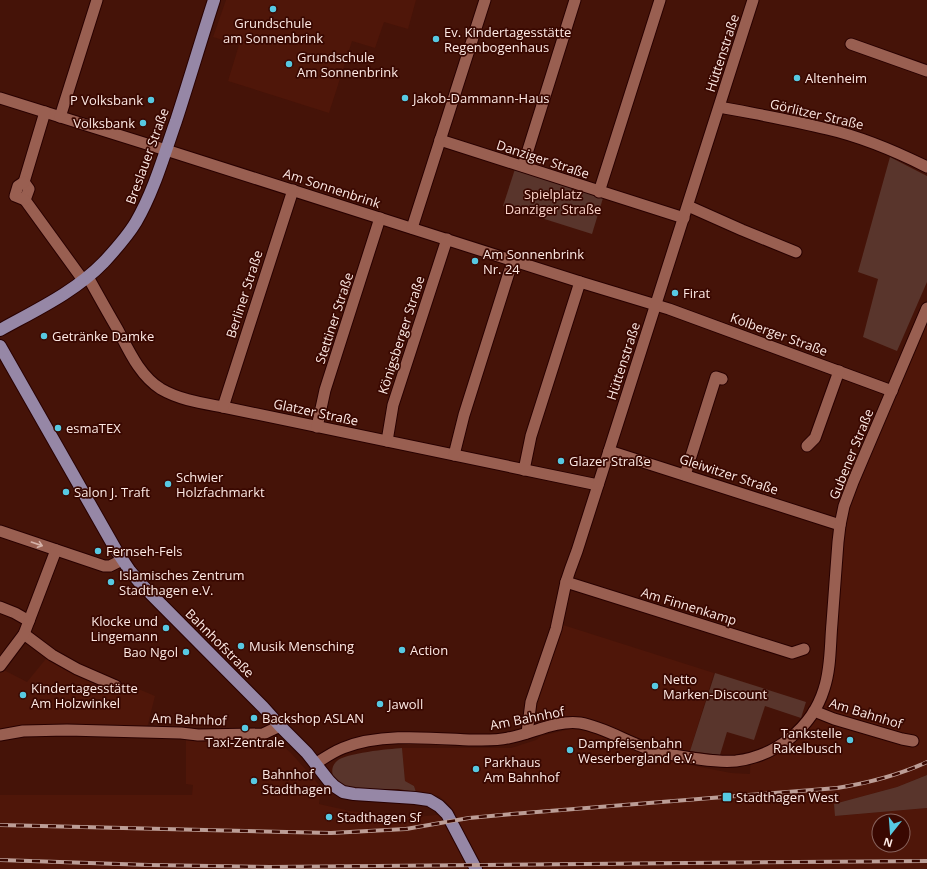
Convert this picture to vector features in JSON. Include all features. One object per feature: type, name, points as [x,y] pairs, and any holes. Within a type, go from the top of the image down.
[{"type":"main road","name":"Breslauer Straße","points":[[0,330],[48,303],[85,278],[103,263],[120,244],[135,223],[148,198],[166,150],[214,0]]},
{"type":"main road","name":"Bahnhofstraße","points":[[0,346],[122,560],[141,584],[307,753],[334,786],[343,792],[354,794],[429,800],[439,806],[447,814],[476,869]]},
{"type":"street","points":[[60,117],[98,0]]},
{"type":"street","points":[[412,228],[485,0]]},
{"type":"street","points":[[523,166],[576,0]]},
{"type":"street","points":[[599,192],[660,0]]},
{"type":"street","name":"Hüttenstraße","points":[[527,733],[531,702],[556,629],[566,582],[754,0]]},
{"type":"street","points":[[851,44],[927,71]]},
{"type":"street","name":"Am Sonnenbrink","points":[[0,98],[656,305]]},
{"type":"street","name":"Görlitzer Straße","points":[[720,107],[813,125],[853,136],[881,146],[927,167]]},
{"type":"street","name":"Glatzer Straße","points":[[45,112],[24,182],[29,189],[25,200],[85,278],[135,362],[150,380],[161,389],[187,400],[598,485]]},
{"type":"street","name":"Danziger Straße","points":[[440,140],[684,218]]},
{"type":"street","name":"Berliner Straße","points":[[223,407],[293,190]]},
{"type":"street","points":[[688,206],[796,252]]},
{"type":"street","name":"Stettiner Straße","points":[[317,427],[325,390],[380,218]]},
{"type":"street","name":"Königsberger Straße","points":[[387,441],[393,405],[447,239]]},
{"type":"street","points":[[454,455],[464,415],[513,260]]},
{"type":"street","points":[[524,470],[531,436],[580,282]]},
{"type":"street","name":"Kolberger Straße","points":[[656,305],[892,391]]},
{"type":"street","name":"Gubener Straße","points":[[814,712],[824,689],[829,666],[840,525],[844,506],[927,308]]},
{"type":"street","points":[[807,446],[815,438],[839,372]]},
{"type":"street","points":[[685,475],[716,377],[722,379]]},
{"type":"street","name":"Gleiwitzer Straße","points":[[609,451],[840,525]]},
{"type":"street","points":[[0,531],[104,566],[110,566],[122,560]]},
{"type":"street","points":[[0,666],[24,634],[56,550]]},
{"type":"street","name":"Am Finnenkamp","points":[[566,582],[792,653],[804,649]]},
{"type":"street","points":[[0,607],[29,621]]},
{"type":"street","points":[[24,634],[52,655],[77,669],[116,686]]},
{"type":"street","name":"Am Bahnhof","points":[[315,764],[331,753],[361,742],[380,739],[409,738],[489,740],[508,738],[550,725],[564,723],[579,723],[601,729],[636,745],[656,751],[702,759],[735,761],[750,758],[776,749],[800,730],[814,712],[913,741]]},
{"type":"street","name":"Am Bahnhof","points":[[0,735],[23,731],[67,730],[251,735],[266,733],[280,726]]},
{"type":"shaded area","name":"Grundschule Am Sonnenbrink","points":[[226,0],[416,0],[408,29],[384,22],[375,48],[352,41],[329,113],[228,81],[239,45],[213,37]]},
{"type":"shaded area","points":[[927,320],[927,775],[897,787],[834,804],[836,816],[927,808],[927,869],[0,869],[0,795],[192,795],[193,785],[186,784],[186,736],[273,737],[291,753],[321,787],[319,804],[350,811],[407,818],[455,813],[439,796],[416,792],[414,786],[405,781],[402,748],[511,748],[536,740],[541,736],[574,729],[590,731],[644,754],[670,761],[731,773],[750,774],[751,754],[764,751],[799,725],[822,688],[844,533],[857,484]]},
{"type":"shaded area","points":[[560,624],[714,673],[689,754],[667,751],[566,718],[551,719],[534,724],[534,711]]},
{"type":"shaded area","points":[[54,649],[79,664],[155,696],[147,728],[0,734],[0,668],[27,682]]},
{"type":"green space","points":[[890,157],[927,176],[927,282],[897,351],[863,337],[878,279],[858,272]]},
{"type":"green space","name":"Spielplatz Danziger Straße","points":[[515,169],[603,198],[592,234],[503,206]]},
{"type":"green space","points":[[715,673],[806,702],[801,718],[765,706],[754,740],[727,732],[720,755],[690,751]]},
{"type":"green space","points":[[402,748],[405,781],[414,786],[416,792],[398,789],[349,788],[333,778],[333,767],[337,761],[342,758],[368,752]]},
{"type":"green space","points":[[927,775],[927,808],[835,816],[834,804],[897,787]]},
{"type":"railway","points":[[0,825],[331,833],[406,829],[469,818],[837,788],[883,778],[927,762]]},
{"type":"railway","points":[[0,860],[270,867],[927,861]]},
{"type":"place","name":"Grundschule am Sonnenbrink","points":[[273,9]]},
{"type":"place","name":"Ev. Kindertagesstätte Regenbogenhaus","points":[[436,39]]},
{"type":"place","name":"Grundschule Am Sonnenbrink","points":[[289,64]]},
{"type":"place","name":"Altenheim","points":[[797,78]]},
{"type":"place","name":"Jakob-Dammann-Haus","points":[[405,98]]},
{"type":"place","name":"P Volksbank","points":[[151,100]]},
{"type":"place","name":"Volksbank","points":[[143,123]]},
{"type":"place","name":"Am Sonnenbrink Nr. 24","points":[[475,261]]},
{"type":"place","name":"Firat","points":[[675,293]]},
{"type":"place","name":"Getränke Damke","points":[[44,336]]},
{"type":"place","name":"esmaTEX","points":[[58,428]]},
{"type":"place","name":"Glazer Straße","points":[[561,461]]},
{"type":"place","name":"Schwier Holzfachmarkt","points":[[168,484]]},
{"type":"place","name":"Salon J. Traft","points":[[66,492]]},
{"type":"place","name":"Fernseh-Fels","points":[[98,551]]},
{"type":"place","name":"Islamisches Zentrum Stadthagen e.V.","points":[[111,582]]},
{"type":"place","name":"Klocke und Lingemann","points":[[166,628]]},
{"type":"place","name":"Musik Mensching","points":[[241,646]]},
{"type":"place","name":"Action","points":[[402,650]]},
{"type":"place","name":"Bao Ngol","points":[[186,652]]},
{"type":"place","name":"Netto Marken-Discount","points":[[655,686]]},
{"type":"place","name":"Kindertagesstätte Am Holzwinkel","points":[[23,695]]},
{"type":"place","name":"Jawoll","points":[[380,704]]},
{"type":"place","name":"Backshop ASLAN","points":[[254,718]]},
{"type":"place","name":"Taxi-Zentrale","points":[[245,728]]},
{"type":"place","name":"Tankstelle Rakelbusch","points":[[850,740]]},
{"type":"place","name":"Dampfeisenbahn Weserbergland e.V.","points":[[570,750]]},
{"type":"place","name":"Parkhaus Am Bahnhof","points":[[476,769]]},
{"type":"place","name":"Bahnhof Stadthagen","points":[[254,781]]},
{"type":"place","name":"Stadthagen West","points":[[727,797]]},
{"type":"place","name":"Stadthagen Sf","points":[[329,817]]}]
